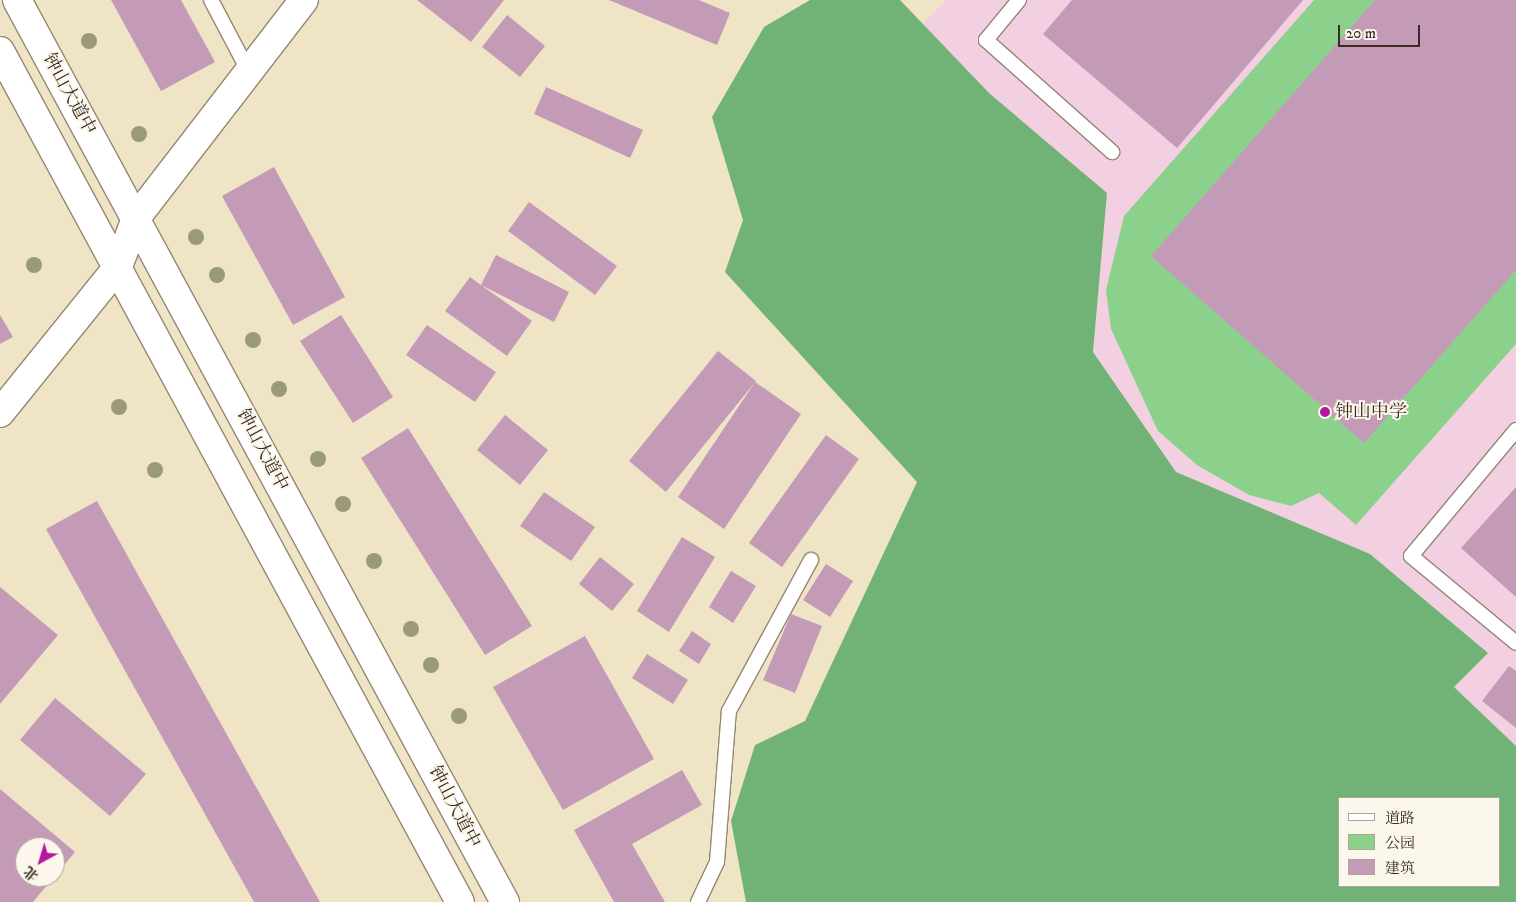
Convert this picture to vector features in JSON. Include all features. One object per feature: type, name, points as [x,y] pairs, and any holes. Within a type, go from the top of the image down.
[{"type":"main road","name":"钟山大道中","points":[[17,0],[505,902]]},
{"type":"main road","points":[[0,413],[118,266],[136,218],[304,0]]},
{"type":"main road","points":[[0,51],[118,266],[460,902]]},
{"type":"lane","points":[[211,0],[249,72]]},
{"type":"lane","points":[[1019,0],[986,40],[1112,152]]},
{"type":"lane","points":[[1516,430],[1411,556],[1516,643]]},
{"type":"lane","points":[[698,902],[717,862],[729,710],[811,560]]},
{"type":"shaded area","name":"钟山中学","points":[[946,0],[1516,0],[1516,746],[1454,687],[1488,653],[1370,554],[1176,472],[1093,352],[1107,193],[989,93],[923,24]]},
{"type":"green space","points":[[810,0],[900,0],[989,93],[1107,193],[1093,352],[1176,472],[1370,554],[1488,653],[1454,687],[1516,746],[1516,902],[746,902],[731,821],[755,745],[805,721],[917,482],[725,272],[743,220],[712,117],[764,27]]},
{"type":"green space","name":"钟山中学","points":[[1314,0],[1516,0],[1516,344],[1356,525],[1319,493],[1291,506],[1249,495],[1197,465],[1158,431],[1111,329],[1106,290],[1124,216]]},
{"type":"building","points":[[111,0],[181,0],[215,62],[161,91]]},
{"type":"building","points":[[417,0],[504,0],[471,42]]},
{"type":"building","points":[[609,0],[699,0],[730,13],[717,45]]},
{"type":"building","points":[[1072,0],[1303,0],[1177,148],[1043,34]]},
{"type":"building","points":[[1375,0],[1516,0],[1516,270],[1364,443],[1151,256]]},
{"type":"building","points":[[507,15],[545,46],[520,77],[482,47]]},
{"type":"building","points":[[546,87],[643,130],[630,158],[534,114]]},
{"type":"building","points":[[274,167],[345,297],[293,325],[222,196]]},
{"type":"building","points":[[529,202],[617,266],[595,295],[508,231]]},
{"type":"building","points":[[496,255],[569,292],[554,322],[481,285]]},
{"type":"building","points":[[470,277],[532,321],[507,356],[445,311]]},
{"type":"building","points":[[0,315],[13,337],[0,344]]},
{"type":"building","points":[[341,315],[393,397],[353,423],[300,341]]},
{"type":"building","points":[[427,325],[496,372],[475,402],[406,355]]},
{"type":"building","points":[[718,351],[756,381],[666,492],[629,461]]},
{"type":"building","points":[[755,382],[801,414],[724,529],[678,497]]},
{"type":"building","points":[[505,415],[548,450],[520,485],[477,450]]},
{"type":"building","points":[[408,428],[532,626],[485,655],[361,458]]},
{"type":"building","points":[[826,435],[859,459],[782,567],[749,543]]},
{"type":"building","points":[[1516,487],[1516,597],[1461,548]]},
{"type":"building","points":[[544,492],[595,527],[571,561],[520,526]]},
{"type":"building","points":[[97,501],[320,902],[254,902],[46,529]]},
{"type":"building","points":[[682,537],[715,557],[669,632],[637,611]]},
{"type":"building","points":[[600,557],[634,584],[612,611],[579,584]]},
{"type":"building","points":[[826,564],[853,581],[830,617],[803,600]]},
{"type":"building","points":[[731,571],[756,586],[733,623],[709,607]]},
{"type":"building","points":[[0,587],[58,635],[0,704]]},
{"type":"building","points":[[791,614],[822,626],[795,693],[763,680]]},
{"type":"building","points":[[692,631],[711,644],[699,664],[679,651]]},
{"type":"building","points":[[585,636],[654,759],[563,810],[493,687]]},
{"type":"building","points":[[647,654],[688,680],[673,704],[632,678]]},
{"type":"building","points":[[1509,666],[1516,671],[1516,728],[1482,701]]},
{"type":"building","points":[[55,698],[146,774],[110,816],[20,740]]},
{"type":"building","points":[[682,770],[702,805],[632,844],[665,902],[614,902],[574,830]]},
{"type":"building","points":[[0,789],[57,837],[15,837],[15,887],[46,887],[33,902],[0,902]]},
{"type":"building","points":[[65,844],[75,852],[65,864]]},
{"type":"place","name":"钟山中学","points":[[1325,412]]}]
